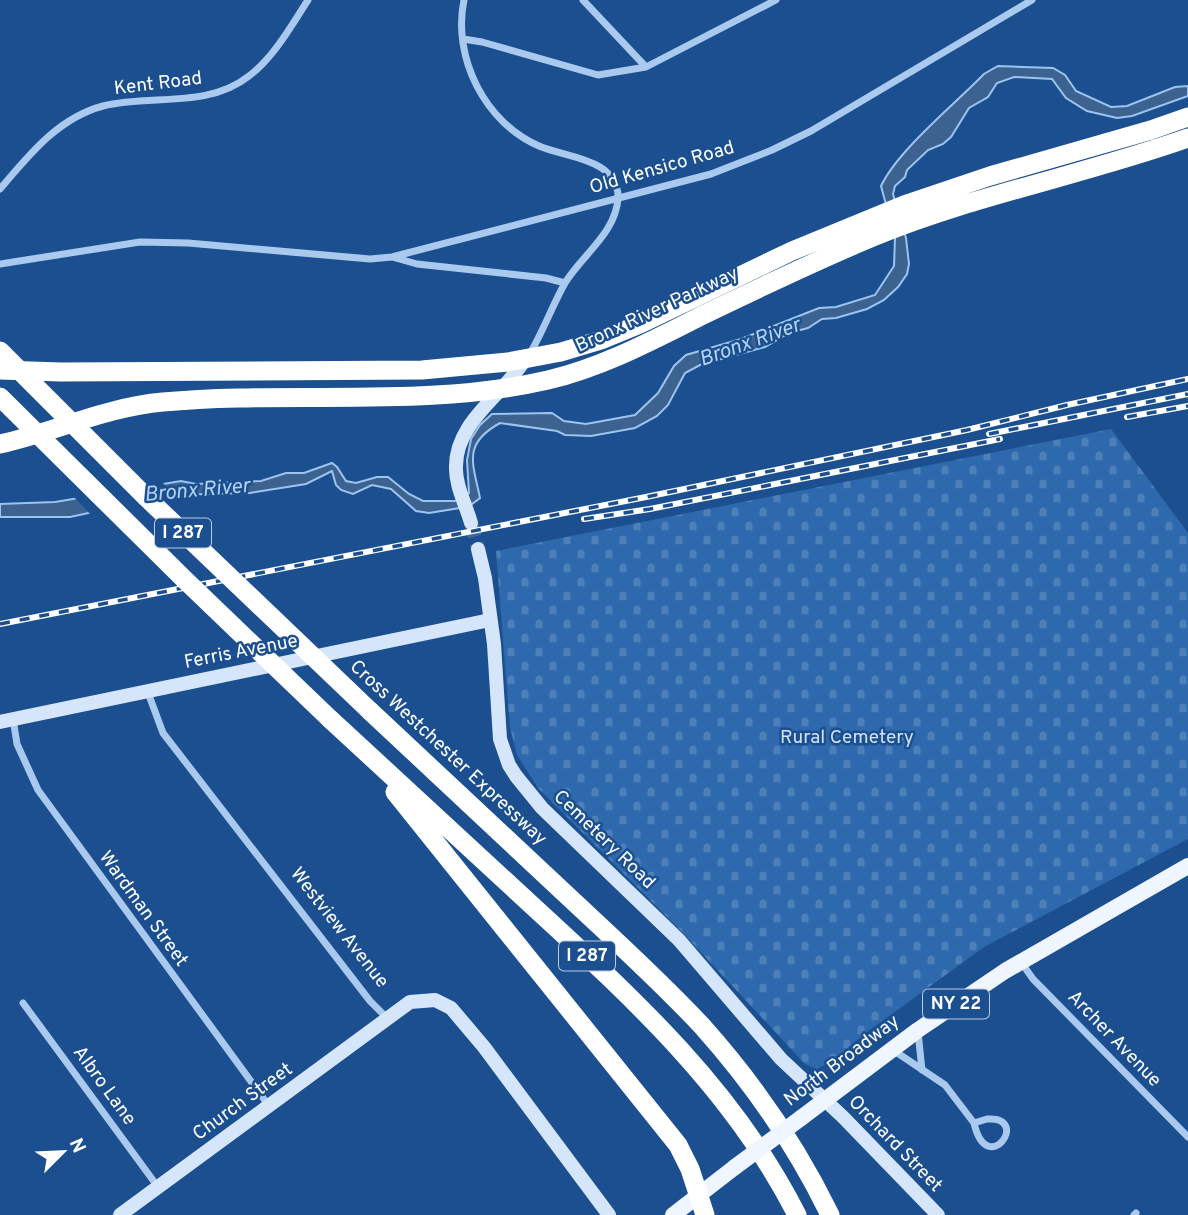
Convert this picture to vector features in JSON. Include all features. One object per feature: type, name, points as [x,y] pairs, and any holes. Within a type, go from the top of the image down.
[{"type":"highway","name":"Bronx River Parkway","points":[[0,370],[399,371],[456,368],[526,359],[581,346],[640,324],[783,255],[907,214],[989,176],[1152,130],[1188,117]]},
{"type":"highway","name":"Bronx River Parkway","points":[[907,214],[996,194],[1188,138]]},
{"type":"highway","name":"Bronx River Parkway","points":[[0,444],[108,411],[164,402],[376,397],[502,388],[550,380],[610,360],[799,269],[880,224]]},
{"type":"highway","name":"Cross Westchester Expressway","points":[[0,351],[176,526],[596,923],[700,1025],[771,1114],[830,1215]]},
{"type":"highway","name":"I 287","points":[[0,397],[336,724],[567,937],[677,1044],[711,1083],[746,1131],[797,1215]]},
{"type":"highway","points":[[336,724],[429,833],[678,1145],[699,1193],[705,1215]]},
{"type":"main road","name":"North Broadway","points":[[674,1215],[699,1193],[918,1030],[1021,961],[1188,866]]},
{"type":"street","name":"Kent Road","points":[[0,189],[34,149],[66,122],[81,114],[120,103],[211,94],[237,84],[264,62],[308,0]]},
{"type":"street","points":[[464,0],[461,25],[466,59],[480,91],[503,122],[528,141],[602,168],[613,181],[618,197],[614,217],[565,283],[539,339],[502,388],[481,407],[459,447],[455,464],[470,517]]},
{"type":"street","points":[[583,0],[646,67]]},
{"type":"street","points":[[463,39],[598,75],[646,67],[776,0]]},
{"type":"street","name":"Old Kensico Road","points":[[0,264],[140,242],[188,243],[370,259],[392,257],[711,174],[782,146],[1032,0]]},
{"type":"street","name":"Old Kensico Road","points":[[392,257],[417,264],[546,278],[565,283]]},
{"type":"street","name":"Cemetery Road","points":[[478,549],[494,644],[500,739],[516,776],[542,808],[679,940],[781,1059],[825,1100]]},
{"type":"street","name":"Ferris Avenue","points":[[6,721],[490,621]]},
{"type":"street","name":"Westview Avenue","points":[[147,690],[163,733],[370,1001],[387,1019],[410,1002],[418,1000],[435,1000],[451,1008],[508,1079],[609,1215]]},
{"type":"street","name":"Wardman Street","points":[[6,721],[38,790],[270,1106]]},
{"type":"street","name":"Archer Avenue","points":[[1021,961],[1033,979],[1188,1137]]},
{"type":"street","name":"Albro Lane","points":[[23,1003],[159,1187]]},
{"type":"street","name":"Church Street","points":[[120,1215],[387,1019]]},
{"type":"street","points":[[918,1030],[922,1070]]},
{"type":"street","points":[[893,1050],[945,1085],[974,1123],[982,1143],[997,1146],[1004,1141],[1007,1134],[1002,1122],[995,1119],[974,1123]]},
{"type":"street","name":"Orchard Street","points":[[825,1100],[938,1215]]},
{"type":"green space","name":"Rural Cemetery","points":[[1111,429],[1188,533],[1188,839],[984,947],[863,1035],[830,1063],[816,1069],[805,1064],[682,932],[538,788],[517,755],[510,728],[496,551]]},
{"type":"water","name":"Bronx River","points":[[998,66],[1053,68],[1065,75],[1076,91],[1111,107],[1127,106],[1175,87],[1188,86],[1188,96],[1132,116],[1117,118],[1087,111],[1066,98],[1052,79],[1014,77],[997,83],[988,97],[969,108],[951,137],[943,144],[928,150],[895,186],[893,194],[906,238],[909,264],[907,274],[898,287],[884,300],[867,309],[822,319],[765,347],[700,365],[685,373],[668,405],[657,416],[635,428],[591,436],[565,435],[557,431],[500,423],[488,431],[475,447],[473,464],[480,498],[472,504],[429,513],[416,511],[391,489],[372,485],[353,494],[341,490],[336,485],[332,471],[306,484],[250,493],[172,495],[70,517],[0,517],[0,504],[55,502],[181,481],[196,484],[261,481],[286,473],[304,473],[332,463],[346,481],[356,483],[388,477],[409,494],[423,501],[455,501],[469,493],[467,460],[471,439],[480,425],[492,414],[552,413],[564,421],[586,424],[635,415],[658,393],[674,366],[686,355],[741,339],[819,308],[836,307],[875,295],[894,266],[895,238],[881,186],[913,143],[984,74]]},
{"type":"pier","points":[[160,480],[178,498],[92,516],[72,495]]},
{"type":"tunnel","points":[[471,523],[478,549]]},
{"type":"railway","points":[[0,624],[646,497],[967,430],[1188,379]]},
{"type":"railway","points":[[989,434],[1188,394]]},
{"type":"railway","points":[[1127,417],[1188,406]]},
{"type":"railway","points":[[584,519],[650,509],[1000,439]]}]
